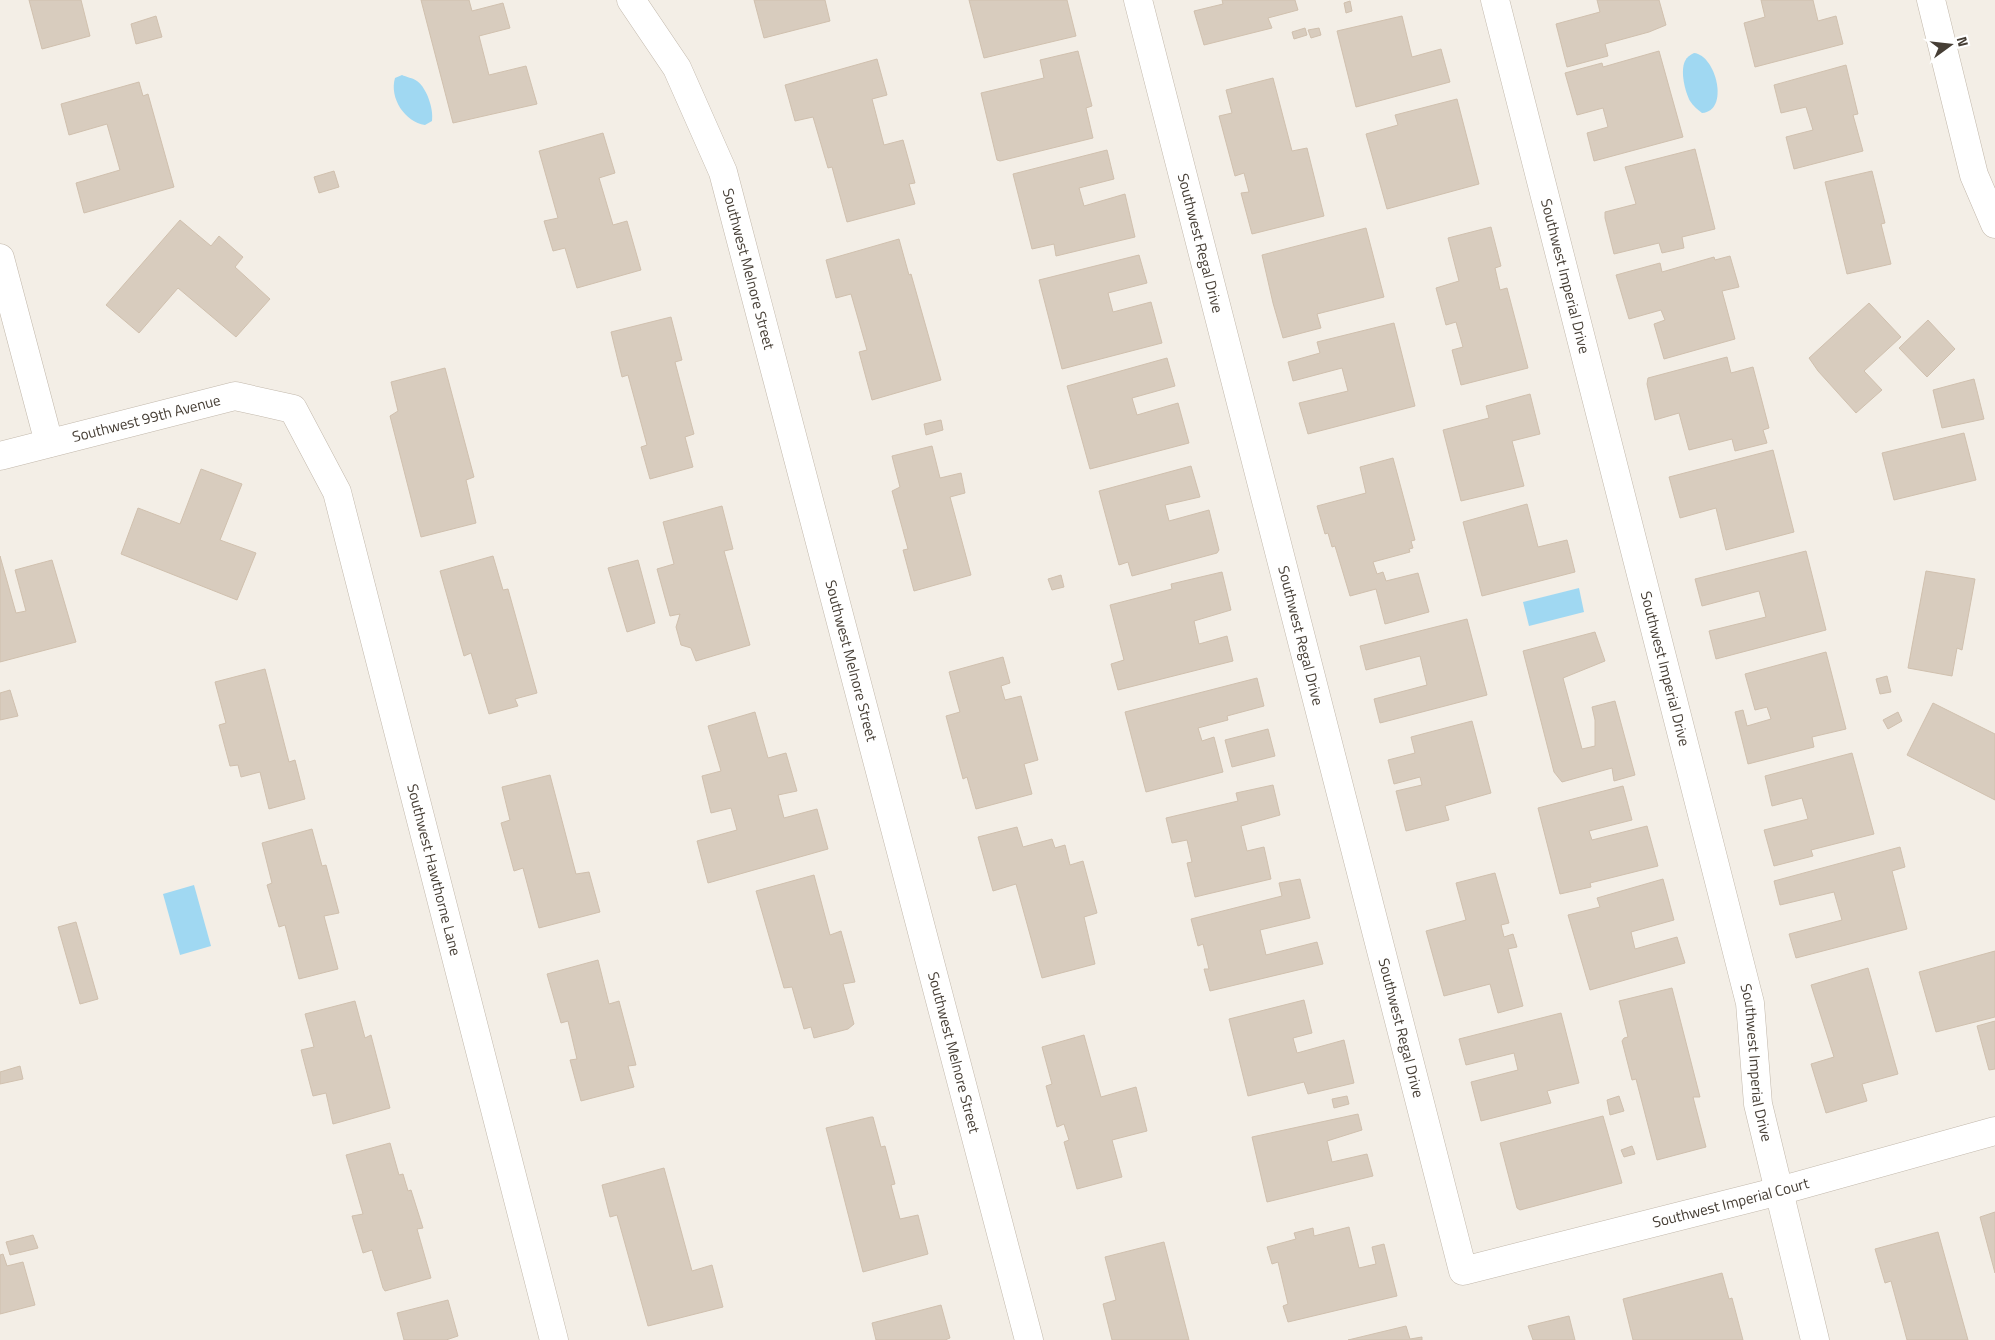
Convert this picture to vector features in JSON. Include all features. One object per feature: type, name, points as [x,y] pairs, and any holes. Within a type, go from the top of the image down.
[{"type":"street","name":"Southwest Melnore Street","points":[[631,0],[677,68],[723,172],[1029,1340]]},
{"type":"street","name":"Southwest Regal Drive","points":[[1138,0],[1463,1271]]},
{"type":"street","name":"Southwest Imperial Drive","points":[[1495,0],[1750,1003],[1758,1104],[1815,1340]]},
{"type":"street","points":[[1931,0],[1974,175],[1995,224]]},
{"type":"street","points":[[0,258],[49,443]]},
{"type":"street","name":"Southwest 99th Avenue","points":[[0,456],[235,396],[292,409]]},
{"type":"street","name":"Southwest Hawthorne Lane","points":[[292,409],[337,492],[554,1340]]},
{"type":"street","name":"Southwest Imperial Court","points":[[1463,1271],[1779,1191],[1995,1131]]},
{"type":"water","points":[[1694,53],[1702,56],[1708,63],[1714,72],[1717,83],[1718,94],[1716,103],[1711,110],[1702,113],[1690,101],[1684,81],[1683,70],[1685,61]]},
{"type":"water","points":[[402,75],[414,79],[421,84],[427,94],[431,105],[432,121],[425,125],[411,119],[400,108],[394,93],[394,86],[395,78]]},
{"type":"water","points":[[1579,588],[1584,612],[1529,626],[1523,602]]},
{"type":"water","points":[[194,885],[211,946],[180,955],[163,894]]},
{"type":"building","points":[[29,0],[81,0],[90,36],[42,49]]},
{"type":"building","points":[[421,0],[469,0],[472,11],[503,3],[510,28],[479,36],[489,75],[526,66],[537,104],[453,123]]},
{"type":"building","points":[[754,0],[825,0],[830,21],[764,38]]},
{"type":"building","points":[[969,0],[1067,0],[1076,36],[984,58]]},
{"type":"building","points":[[1222,0],[1295,0],[1298,10],[1268,18],[1272,28],[1204,45],[1194,11],[1223,4]]},
{"type":"building","points":[[1597,0],[1659,0],[1666,25],[1649,32],[1605,44],[1608,56],[1567,67],[1556,24],[1600,12]]},
{"type":"building","points":[[1761,0],[1813,0],[1818,21],[1836,16],[1843,44],[1755,67],[1744,23],[1765,17]]},
{"type":"building","points":[[1350,1],[1352,11],[1346,13],[1344,3]]},
{"type":"building","points":[[156,16],[162,37],[136,44],[131,24]]},
{"type":"building","points":[[1402,16],[1412,57],[1441,49],[1450,82],[1356,107],[1337,31]]},
{"type":"building","points":[[1305,28],[1307,35],[1294,39],[1292,32]]},
{"type":"building","points":[[1319,28],[1321,35],[1311,38],[1308,30]]},
{"type":"building","points":[[1078,51],[1092,106],[1086,108],[1093,138],[1000,161],[997,160],[981,93],[1044,78],[1040,60]]},
{"type":"building","points":[[1659,51],[1683,137],[1594,161],[1587,133],[1608,127],[1603,108],[1577,115],[1565,73],[1602,63],[1603,67]]},
{"type":"building","points":[[877,59],[887,95],[872,99],[884,145],[903,140],[915,183],[909,184],[915,204],[847,222],[832,167],[828,168],[813,117],[795,121],[785,85]]},
{"type":"building","points":[[1846,65],[1858,114],[1853,115],[1863,151],[1794,169],[1786,137],[1813,130],[1806,107],[1781,113],[1774,85]]},
{"type":"building","points":[[1273,78],[1292,151],[1307,148],[1324,216],[1252,234],[1241,193],[1249,192],[1244,173],[1235,176],[1219,116],[1232,113],[1226,90]]},
{"type":"building","points":[[139,82],[143,96],[148,94],[174,187],[84,213],[76,183],[120,170],[107,124],[69,135],[61,104]]},
{"type":"building","points":[[1457,99],[1479,184],[1387,209],[1366,134],[1398,125],[1395,115]]},
{"type":"building","points":[[603,133],[615,173],[599,178],[613,225],[627,221],[641,270],[577,288],[565,248],[553,251],[544,221],[558,218],[539,151]]},
{"type":"building","points":[[1695,149],[1715,229],[1682,237],[1684,248],[1662,253],[1659,243],[1614,254],[1605,212],[1636,204],[1625,167]]},
{"type":"building","points":[[1107,150],[1114,179],[1079,188],[1084,206],[1125,194],[1135,237],[1056,256],[1054,244],[1032,249],[1013,174]]},
{"type":"building","points":[[334,171],[339,187],[319,193],[314,177]]},
{"type":"building","points":[[1872,171],[1885,223],[1881,224],[1891,264],[1847,274],[1825,182]]},
{"type":"building","points":[[180,220],[211,246],[219,236],[243,257],[235,267],[270,299],[236,337],[178,288],[139,333],[106,305]]},
{"type":"building","points":[[1491,227],[1501,266],[1495,268],[1500,290],[1507,288],[1528,368],[1461,385],[1452,350],[1463,347],[1456,322],[1446,325],[1436,288],[1459,281],[1448,238]]},
{"type":"building","points":[[1366,228],[1384,297],[1317,314],[1321,328],[1283,338],[1262,255]]},
{"type":"building","points":[[899,239],[909,275],[911,274],[941,380],[872,400],[859,352],[867,350],[851,294],[836,298],[826,260]]},
{"type":"building","points":[[1139,255],[1147,283],[1108,293],[1113,312],[1151,302],[1162,343],[1062,369],[1039,280]]},
{"type":"building","points":[[1730,256],[1739,287],[1722,291],[1735,339],[1664,359],[1654,324],[1665,320],[1661,310],[1629,319],[1616,275],[1660,263],[1662,272],[1714,257],[1715,260]]},
{"type":"building","points":[[1869,303],[1901,337],[1864,371],[1882,390],[1856,413],[1818,371],[1809,358]]},
{"type":"building","points":[[671,317],[682,360],[675,362],[694,434],[685,437],[693,467],[650,479],[641,447],[647,445],[628,375],[622,377],[611,332]]},
{"type":"building","points":[[1928,320],[1955,349],[1927,377],[1899,348]]},
{"type":"building","points":[[1394,323],[1415,406],[1308,434],[1299,403],[1348,391],[1342,368],[1293,381],[1288,362],[1320,353],[1317,342]]},
{"type":"building","points":[[1727,357],[1731,373],[1753,367],[1769,428],[1763,430],[1767,443],[1735,451],[1732,439],[1689,450],[1679,413],[1655,420],[1647,384],[1648,378]]},
{"type":"building","points":[[1167,358],[1175,386],[1132,398],[1137,415],[1178,403],[1189,443],[1090,469],[1067,386]]},
{"type":"building","points":[[445,368],[474,477],[466,480],[476,523],[421,537],[390,416],[398,411],[391,382]]},
{"type":"building","points":[[1974,379],[1984,419],[1942,428],[1933,390]]},
{"type":"building","points":[[1530,394],[1540,434],[1512,441],[1524,486],[1461,501],[1443,430],[1489,418],[1486,406]]},
{"type":"building","points":[[941,420],[943,430],[926,435],[924,424]]},
{"type":"building","points":[[1964,433],[1976,480],[1894,500],[1882,453]]},
{"type":"building","points":[[932,446],[940,478],[961,473],[965,493],[950,497],[971,575],[914,591],[903,550],[908,549],[892,491],[900,487],[892,456]]},
{"type":"building","points":[[1773,450],[1794,532],[1726,550],[1716,508],[1680,518],[1669,477]]},
{"type":"building","points":[[1393,458],[1415,540],[1411,541],[1413,548],[1409,549],[1410,552],[1373,562],[1377,574],[1383,572],[1386,581],[1418,573],[1429,612],[1385,624],[1376,589],[1350,596],[1335,546],[1332,547],[1328,533],[1325,534],[1317,506],[1366,493],[1360,467]]},
{"type":"building","points":[[1191,466],[1200,497],[1165,505],[1169,521],[1209,510],[1219,550],[1217,553],[1132,576],[1128,562],[1119,565],[1099,491]]},
{"type":"building","points":[[201,469],[242,484],[220,540],[256,553],[237,600],[121,554],[138,508],[180,524]]},
{"type":"building","points":[[1527,504],[1538,547],[1567,540],[1575,572],[1482,596],[1463,522]]},
{"type":"building","points":[[722,506],[733,549],[724,551],[750,645],[696,661],[691,648],[681,645],[676,627],[680,614],[670,616],[657,569],[674,564],[663,522]]},
{"type":"building","points":[[1806,551],[1826,630],[1716,659],[1709,631],[1766,617],[1759,591],[1702,606],[1695,579]]},
{"type":"building","points":[[0,556],[16,613],[26,611],[15,570],[52,560],[76,642],[0,662]]},
{"type":"building","points":[[493,556],[503,590],[508,589],[537,693],[515,699],[518,706],[489,714],[471,653],[464,656],[440,571]]},
{"type":"building","points":[[638,560],[655,623],[627,632],[608,568]]},
{"type":"building","points":[[1926,571],[1975,579],[1962,650],[1957,648],[1952,676],[1908,668]]},
{"type":"building","points":[[1222,572],[1231,610],[1194,621],[1199,644],[1227,636],[1233,661],[1118,690],[1111,664],[1124,660],[1110,605],[1172,589],[1171,584]]},
{"type":"building","points":[[1061,575],[1064,587],[1052,590],[1048,579]]},
{"type":"building","points":[[1467,619],[1487,695],[1380,723],[1374,699],[1427,685],[1420,656],[1366,670],[1360,646]]},
{"type":"building","points":[[1595,632],[1605,661],[1563,678],[1582,749],[1595,746],[1595,720],[1592,707],[1615,701],[1635,775],[1614,781],[1612,768],[1562,782],[1554,772],[1523,651]]},
{"type":"building","points":[[1826,652],[1846,729],[1812,737],[1814,747],[1748,764],[1735,712],[1743,710],[1747,726],[1771,719],[1767,707],[1755,710],[1745,674]]},
{"type":"building","points":[[1003,657],[1010,683],[1001,686],[1005,700],[1021,696],[1038,760],[1024,764],[1032,794],[976,809],[967,777],[963,779],[946,716],[960,712],[949,672]]},
{"type":"building","points":[[265,669],[289,762],[295,760],[305,799],[269,809],[260,772],[241,777],[238,765],[230,766],[219,725],[226,723],[215,682]]},
{"type":"building","points":[[1887,676],[1891,692],[1880,694],[1876,679]]},
{"type":"building","points":[[1257,678],[1264,706],[1227,716],[1228,720],[1198,728],[1202,741],[1214,737],[1223,772],[1146,792],[1125,712]]},
{"type":"building","points":[[10,690],[18,716],[0,720],[0,693]]},
{"type":"building","points":[[1933,703],[1995,734],[1995,800],[1907,755]]},
{"type":"building","points":[[755,712],[768,758],[786,753],[797,791],[778,795],[784,818],[817,809],[828,849],[708,883],[697,841],[737,830],[731,808],[711,813],[702,776],[721,771],[708,726]]},
{"type":"building","points":[[1898,712],[1902,721],[1888,729],[1883,720]]},
{"type":"building","points":[[1472,721],[1491,793],[1445,806],[1449,820],[1406,831],[1396,791],[1422,785],[1420,777],[1394,784],[1388,760],[1415,753],[1411,737]]},
{"type":"building","points":[[1268,729],[1275,756],[1232,767],[1225,740]]},
{"type":"building","points":[[1852,753],[1874,834],[1811,850],[1813,856],[1774,866],[1764,830],[1808,819],[1802,798],[1772,806],[1765,776]]},
{"type":"building","points":[[550,775],[576,874],[589,872],[600,912],[539,928],[523,868],[514,871],[501,823],[510,820],[502,787]]},
{"type":"building","points":[[1273,785],[1280,815],[1241,826],[1247,851],[1264,847],[1271,879],[1195,897],[1187,863],[1192,862],[1187,840],[1172,843],[1166,818],[1238,801],[1236,793]]},
{"type":"building","points":[[1623,786],[1632,820],[1589,831],[1592,840],[1647,826],[1658,866],[1590,883],[1591,887],[1560,894],[1538,808]]},
{"type":"building","points":[[1017,827],[1023,847],[1052,839],[1055,848],[1065,845],[1070,865],[1083,861],[1097,913],[1084,917],[1095,964],[1042,978],[1016,884],[993,891],[978,837]]},
{"type":"building","points":[[312,829],[322,866],[326,865],[339,913],[324,916],[338,969],[299,979],[285,925],[279,927],[267,885],[272,883],[262,843]]},
{"type":"building","points":[[1900,847],[1905,867],[1892,871],[1907,929],[1796,958],[1789,934],[1842,920],[1834,892],[1780,905],[1774,881]]},
{"type":"building","points":[[1495,873],[1509,923],[1501,925],[1504,937],[1513,934],[1517,947],[1508,949],[1523,1006],[1498,1013],[1490,984],[1444,996],[1426,931],[1466,920],[1456,883]]},
{"type":"building","points":[[814,875],[830,935],[841,931],[855,982],[843,984],[854,1024],[848,1029],[814,1038],[811,1027],[804,1029],[792,987],[784,988],[756,891]]},
{"type":"building","points":[[1300,879],[1310,918],[1260,930],[1266,955],[1317,942],[1323,964],[1210,991],[1204,969],[1209,969],[1203,944],[1198,946],[1191,919],[1282,896],[1279,883]]},
{"type":"building","points":[[1663,879],[1674,920],[1631,932],[1635,949],[1677,937],[1685,963],[1590,990],[1568,915],[1600,907],[1597,898]]},
{"type":"building","points":[[76,922],[98,999],[80,1004],[58,927]]},
{"type":"building","points":[[1995,951],[1995,1017],[1936,1032],[1919,972]]},
{"type":"building","points":[[598,960],[609,1004],[619,1001],[636,1065],[628,1066],[634,1087],[581,1101],[570,1060],[577,1059],[568,1021],[561,1023],[547,974]]},
{"type":"building","points":[[1868,968],[1898,1074],[1862,1084],[1867,1101],[1826,1113],[1811,1064],[1834,1057],[1811,985]]},
{"type":"building","points":[[1672,988],[1700,1097],[1693,1097],[1706,1147],[1657,1160],[1636,1079],[1632,1080],[1622,1041],[1628,1037],[1619,1001]]},
{"type":"building","points":[[1304,1000],[1312,1033],[1293,1038],[1297,1053],[1344,1040],[1354,1083],[1308,1094],[1304,1082],[1248,1096],[1229,1019]]},
{"type":"building","points":[[355,1001],[365,1038],[371,1035],[390,1108],[333,1124],[326,1093],[313,1096],[301,1050],[314,1047],[305,1014]]},
{"type":"building","points":[[1561,1013],[1579,1083],[1547,1091],[1551,1103],[1481,1121],[1471,1082],[1518,1070],[1514,1053],[1466,1065],[1459,1039]]},
{"type":"building","points":[[1995,1021],[1995,1069],[1989,1070],[1977,1026]]},
{"type":"building","points":[[1084,1035],[1101,1097],[1136,1087],[1147,1131],[1112,1140],[1122,1177],[1077,1189],[1064,1142],[1069,1140],[1064,1124],[1057,1127],[1046,1086],[1052,1084],[1042,1047]]},
{"type":"building","points":[[20,1066],[23,1079],[0,1084],[0,1072]]},
{"type":"building","points":[[1347,1096],[1349,1104],[1334,1108],[1332,1099]]},
{"type":"building","points":[[1619,1096],[1624,1111],[1610,1115],[1607,1100]]},
{"type":"building","points":[[1358,1114],[1362,1130],[1327,1141],[1332,1162],[1367,1154],[1373,1176],[1267,1202],[1252,1137]]},
{"type":"building","points":[[1603,1116],[1622,1183],[1520,1210],[1517,1208],[1500,1143]]},
{"type":"building","points":[[873,1117],[881,1147],[885,1146],[895,1184],[891,1185],[900,1219],[918,1215],[928,1254],[863,1272],[826,1128]]},
{"type":"building","points":[[390,1143],[399,1175],[403,1174],[408,1191],[411,1190],[423,1228],[417,1229],[431,1278],[385,1291],[372,1250],[363,1253],[352,1216],[363,1214],[346,1155]]},
{"type":"building","points":[[1632,1146],[1635,1154],[1624,1157],[1621,1150]]},
{"type":"building","points":[[664,1168],[692,1271],[712,1265],[723,1307],[648,1326],[617,1215],[610,1217],[602,1185]]},
{"type":"building","points":[[1995,1212],[1995,1273],[1980,1217]]},
{"type":"building","points":[[1349,1227],[1359,1268],[1376,1264],[1372,1247],[1384,1244],[1397,1296],[1288,1322],[1283,1306],[1288,1304],[1278,1262],[1272,1264],[1267,1247],[1296,1239],[1294,1233],[1313,1228],[1314,1236]]},
{"type":"building","points":[[1938,1232],[1968,1340],[1907,1340],[1891,1281],[1885,1283],[1875,1249]]},
{"type":"building","points":[[33,1235],[38,1248],[10,1255],[6,1242]]},
{"type":"building","points":[[1164,1242],[1189,1340],[1112,1340],[1103,1304],[1116,1300],[1105,1257]]},
{"type":"building","points":[[3,1254],[7,1266],[23,1262],[35,1305],[0,1314],[0,1255]]},
{"type":"building","points":[[1722,1273],[1729,1299],[1732,1298],[1743,1340],[1633,1340],[1623,1299]]},
{"type":"building","points":[[448,1300],[458,1336],[446,1340],[404,1340],[397,1313]]},
{"type":"building","points":[[941,1305],[950,1338],[945,1340],[876,1340],[872,1323]]},
{"type":"building","points":[[1569,1316],[1575,1340],[1533,1340],[1528,1326]]},
{"type":"building","points":[[1406,1326],[1410,1339],[1422,1337],[1422,1340],[1348,1340]]}]
